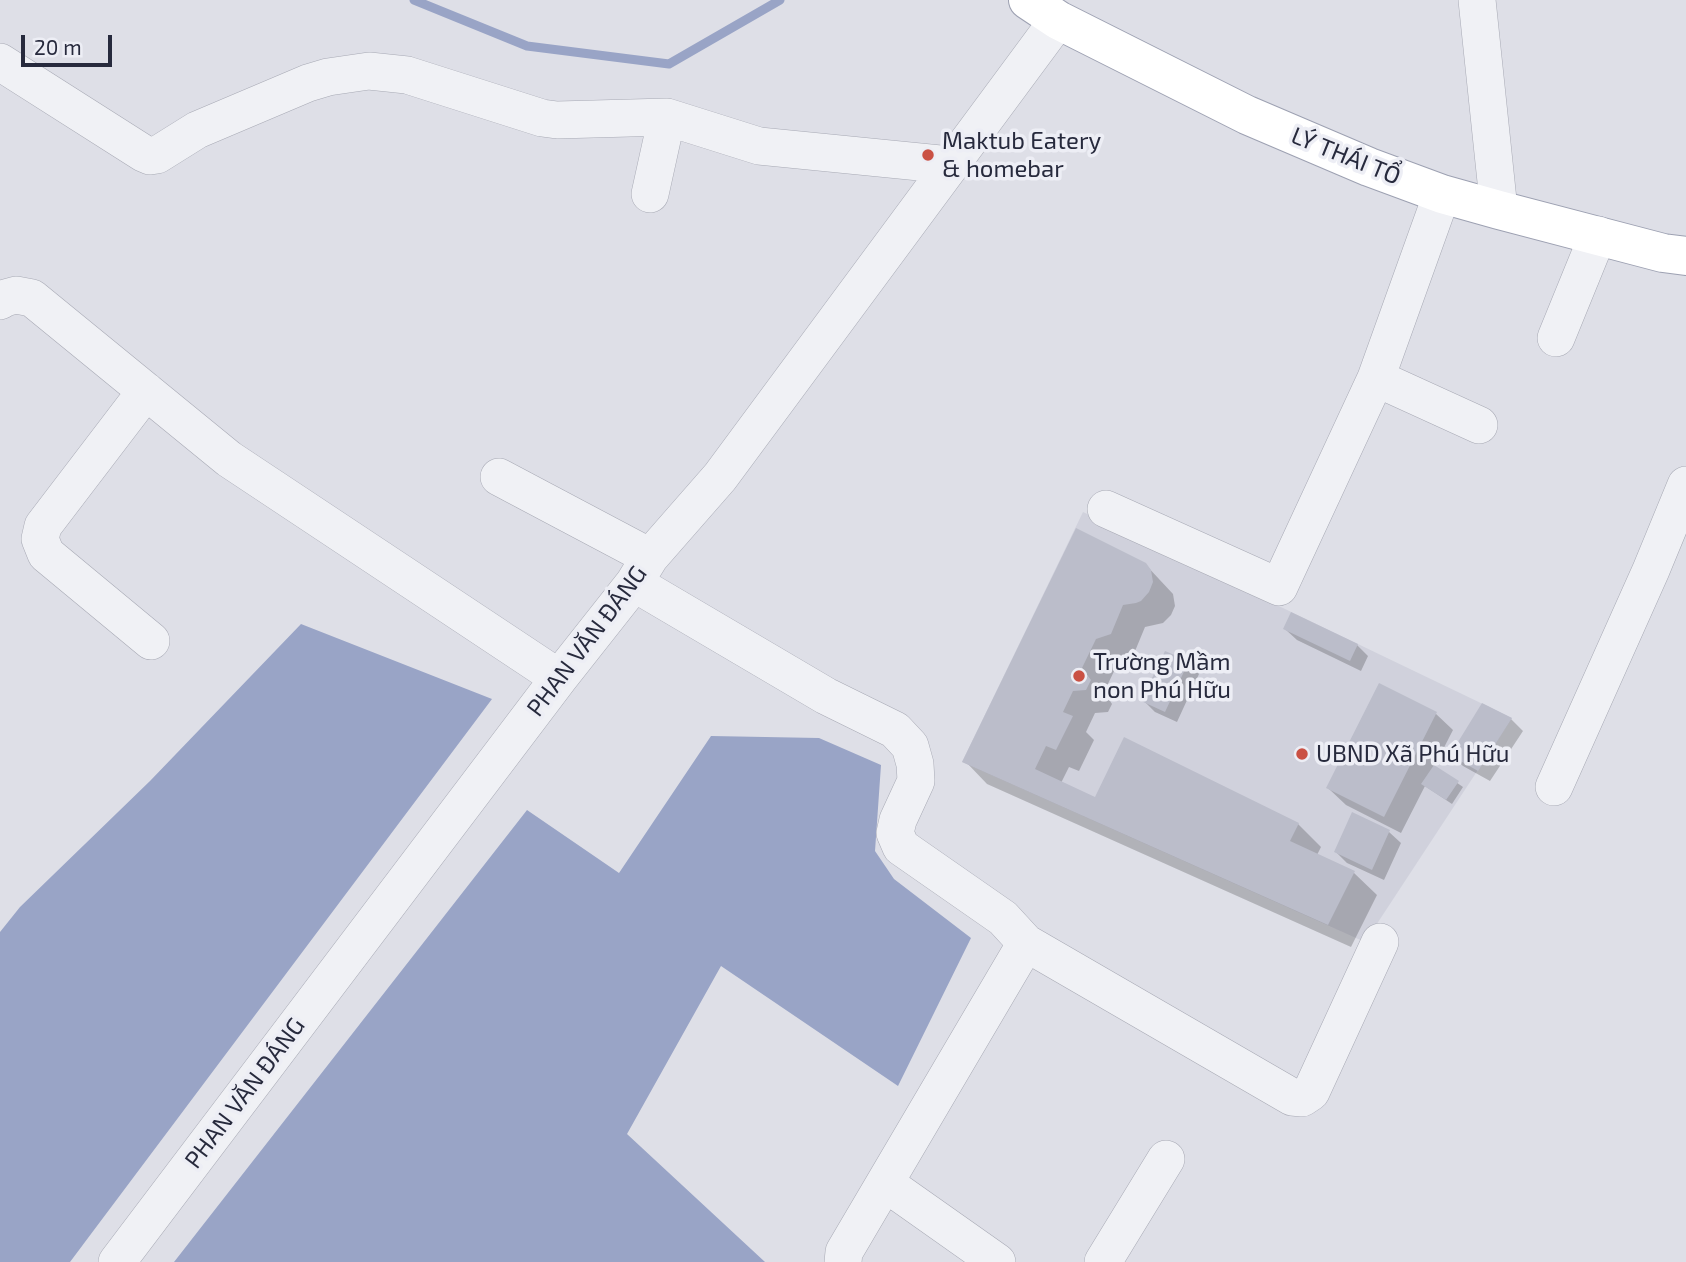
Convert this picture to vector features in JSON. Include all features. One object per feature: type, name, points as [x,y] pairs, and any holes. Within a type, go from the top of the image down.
[{"type":"main road","name":"LÝ THÁI TỔ","points":[[1049,9],[1247,115],[1369,167],[1442,194],[1663,253],[1686,256]]},
{"type":"street","points":[[1477,0],[1499,210]]},
{"type":"street","name":"PHAN VĂN ĐÁNG","points":[[117,1262],[559,678],[642,570],[720,477],[950,165],[1049,9]]},
{"type":"street","points":[[0,62],[150,156],[157,155],[197,130],[308,83],[369,71],[407,75],[542,118],[557,120],[667,117],[760,146],[950,165]]},
{"type":"street","points":[[650,194],[667,117]]},
{"type":"street","points":[[1106,509],[1279,587],[1376,378],[1442,194]]},
{"type":"street","points":[[1556,338],[1598,235]]},
{"type":"street","points":[[0,301],[16,295],[32,298],[229,459],[559,678]]},
{"type":"street","points":[[1376,378],[1479,425]]},
{"type":"street","points":[[146,391],[43,526],[40,539],[46,554],[151,641]]},
{"type":"street","points":[[499,477],[642,570],[826,696],[895,730],[910,746],[916,781],[895,833],[901,847],[1003,918],[1026,943],[1292,1097],[1302,1098],[1311,1092],[1380,942]]},
{"type":"street","points":[[1554,787],[1686,485]]},
{"type":"street","points":[[843,1262],[844,1252],[1026,943]]},
{"type":"street","points":[[1103,1262],[1167,1159]]},
{"type":"street","points":[[885,1182],[997,1262]]},
{"type":"shaded area","name":"UBND Xã Phú Hữu","points":[[1083,512],[1512,718],[1365,942],[962,762]]},
{"type":"water","points":[[301,624],[492,699],[70,1262],[0,1262],[0,932],[20,907],[150,781]]},
{"type":"water","points":[[711,736],[819,738],[881,765],[875,851],[894,879],[971,938],[898,1086],[721,966],[627,1134],[765,1262],[174,1262],[527,810],[619,873]]},
{"type":"building","points":[[1076,528],[1146,563],[1151,570],[1153,582],[1141,601],[1123,605],[1111,634],[1096,639],[1082,668],[1091,680],[1086,690],[1073,691],[1063,712],[1073,716],[1056,750],[1046,746],[1035,769],[1095,797],[1124,737],[1299,823],[1290,841],[1355,871],[1328,925],[962,762]]},
{"type":"building","points":[[1291,612],[1358,644],[1350,661],[1283,629]]},
{"type":"building","points":[[1165,651],[1189,661],[1165,712],[1141,701]]},
{"type":"building","points":[[1379,683],[1437,712],[1384,817],[1326,788]]},
{"type":"building","points":[[1482,703],[1512,718],[1478,771],[1450,755]]},
{"type":"building","points":[[1434,765],[1459,781],[1446,800],[1421,784]]},
{"type":"building","points":[[1352,812],[1390,830],[1372,870],[1334,852]]},
{"type":"waterway","points":[[414,0],[527,46],[669,64],[780,0]]},
{"type":"place","name":"Maktub Eatery & homebar","points":[[928,155]]},
{"type":"place","name":"Trường Mầm non Phú Hữu","points":[[1079,676]]},
{"type":"place","name":"UBND Xã Phú Hữu","points":[[1302,754]]}]
